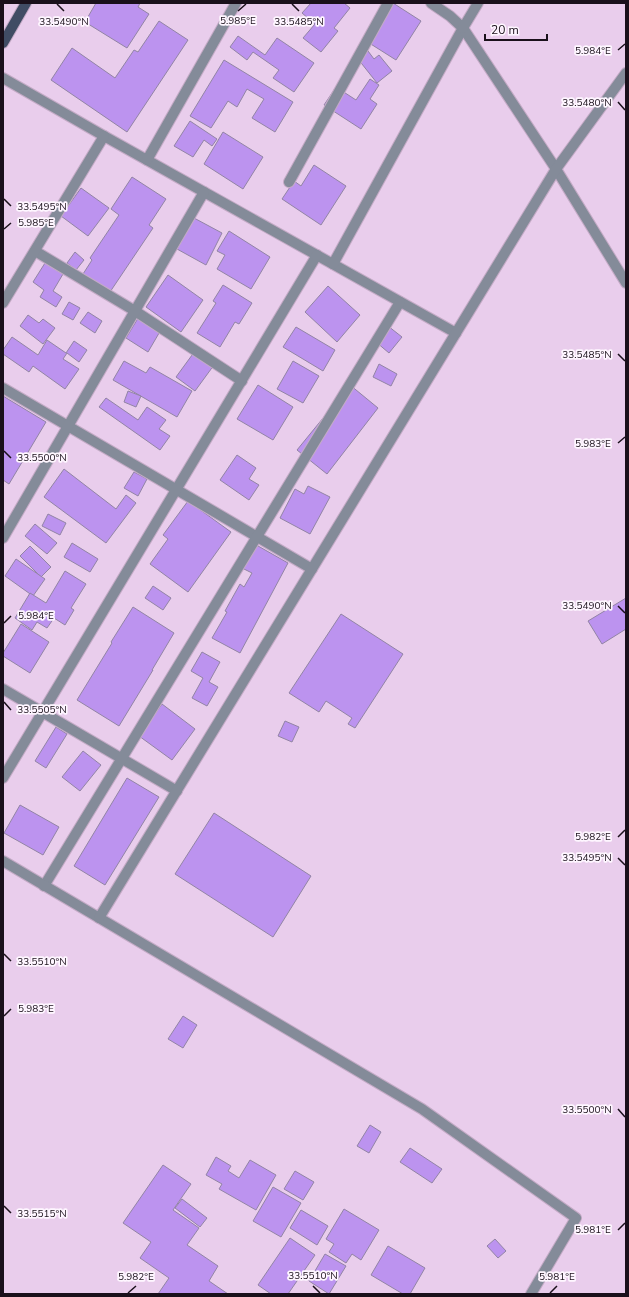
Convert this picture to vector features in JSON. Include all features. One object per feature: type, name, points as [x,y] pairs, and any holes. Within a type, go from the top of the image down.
[{"type":"main road","points":[[3,42],[26,3]]},
{"type":"street","points":[[147,160],[236,3]]},
{"type":"street","points":[[289,182],[388,3]]},
{"type":"street","points":[[431,3],[450,16],[463,28],[556,169],[626,283]]},
{"type":"street","points":[[333,264],[478,3]]},
{"type":"street","points":[[99,918],[556,169],[626,73]]},
{"type":"street","points":[[3,78],[456,333]]},
{"type":"street","points":[[3,304],[104,136]]},
{"type":"street","points":[[3,538],[204,192]]},
{"type":"street","points":[[35,251],[135,311],[242,381]]},
{"type":"street","points":[[3,778],[317,255]]},
{"type":"street","points":[[44,886],[400,302]]},
{"type":"street","points":[[3,388],[312,569]]},
{"type":"street","points":[[3,689],[177,791]]},
{"type":"street","points":[[3,861],[422,1109],[576,1218],[531,1294]]},
{"type":"building","points":[[96,3],[140,3],[138,7],[149,14],[127,48],[85,22]]},
{"type":"building","points":[[311,3],[344,3],[350,8],[334,28],[338,31],[321,52],[303,38],[315,24],[302,13]]},
{"type":"building","points":[[390,3],[393,3],[421,21],[396,60],[366,41]]},
{"type":"building","points":[[159,21],[188,40],[127,132],[51,80],[72,48],[115,78],[134,50],[138,52]]},
{"type":"building","points":[[238,36],[265,55],[277,38],[314,63],[294,92],[273,78],[279,70],[253,52],[247,60],[230,47]]},
{"type":"building","points":[[368,51],[374,59],[379,55],[392,71],[377,83],[358,59]]},
{"type":"building","points":[[224,60],[293,102],[275,132],[252,118],[264,99],[247,89],[237,107],[228,101],[211,128],[190,116]]},
{"type":"building","points":[[370,79],[379,85],[370,99],[377,104],[361,129],[324,105],[336,87],[356,100]]},
{"type":"building","points":[[190,121],[217,139],[212,146],[204,140],[193,157],[174,146]]},
{"type":"building","points":[[223,132],[263,157],[243,189],[204,164]]},
{"type":"building","points":[[314,165],[346,186],[321,225],[282,199],[294,181],[301,186]]},
{"type":"building","points":[[132,177],[166,199],[149,225],[153,228],[110,292],[83,274],[92,260],[90,258],[119,215],[111,209]]},
{"type":"building","points":[[81,188],[109,208],[88,236],[61,216]]},
{"type":"building","points":[[194,218],[222,233],[206,265],[177,249]]},
{"type":"building","points":[[229,231],[270,257],[251,289],[217,269],[225,255],[217,251]]},
{"type":"building","points":[[75,252],[84,260],[76,270],[67,263]]},
{"type":"building","points":[[45,263],[63,274],[53,291],[62,297],[56,307],[40,297],[44,290],[33,282]]},
{"type":"building","points":[[168,275],[203,300],[181,332],[146,307]]},
{"type":"building","points":[[223,285],[252,303],[239,324],[235,322],[220,347],[197,333],[216,303],[213,301]]},
{"type":"building","points":[[328,286],[360,315],[337,342],[305,312]]},
{"type":"building","points":[[69,302],[80,308],[73,320],[62,314]]},
{"type":"building","points":[[88,312],[102,321],[95,333],[80,323]]},
{"type":"building","points":[[28,315],[39,323],[43,319],[55,328],[43,344],[20,326]]},
{"type":"building","points":[[140,315],[162,328],[148,352],[126,338]]},
{"type":"building","points":[[388,326],[402,337],[389,353],[376,342]]},
{"type":"building","points":[[296,327],[335,350],[323,371],[283,347]]},
{"type":"building","points":[[12,337],[38,355],[47,340],[66,353],[74,341],[87,350],[79,362],[67,353],[63,359],[79,369],[65,389],[33,366],[29,372],[3,354],[3,350]]},
{"type":"building","points":[[195,351],[214,365],[195,391],[176,377]]},
{"type":"building","points":[[124,361],[146,373],[150,367],[192,391],[177,417],[113,380]]},
{"type":"building","points":[[293,361],[319,376],[303,403],[277,389]]},
{"type":"building","points":[[379,364],[397,374],[391,386],[373,377]]},
{"type":"building","points":[[258,385],[293,407],[273,440],[237,419]]},
{"type":"building","points":[[350,385],[378,408],[327,474],[297,450]]},
{"type":"building","points":[[128,391],[141,396],[136,407],[124,402]]},
{"type":"building","points":[[3,396],[46,422],[9,484],[3,480]]},
{"type":"building","points":[[106,398],[138,420],[147,407],[166,420],[159,429],[170,436],[160,450],[99,407]]},
{"type":"building","points":[[237,455],[256,468],[249,479],[259,485],[249,500],[220,480]]},
{"type":"building","points":[[64,469],[116,509],[126,495],[136,503],[106,543],[44,497]]},
{"type":"building","points":[[134,472],[147,479],[138,496],[124,488]]},
{"type":"building","points":[[308,486],[330,497],[310,534],[280,518],[295,489],[304,494]]},
{"type":"building","points":[[188,501],[231,532],[188,592],[150,564],[168,539],[163,535]]},
{"type":"building","points":[[48,514],[66,523],[60,535],[42,526]]},
{"type":"building","points":[[35,524],[57,543],[47,554],[25,536]]},
{"type":"building","points":[[251,542],[288,563],[240,653],[212,638],[227,612],[225,611],[240,584],[244,587],[252,573],[238,566]]},
{"type":"building","points":[[72,543],[98,559],[90,572],[64,557]]},
{"type":"building","points":[[30,546],[51,567],[41,577],[20,556]]},
{"type":"building","points":[[16,559],[45,579],[33,596],[5,576]]},
{"type":"building","points":[[65,571],[86,584],[71,608],[74,610],[65,625],[54,618],[47,628],[37,622],[32,630],[15,618],[30,593],[46,603]]},
{"type":"building","points":[[153,586],[171,598],[163,610],[145,598]]},
{"type":"building","points":[[626,598],[626,629],[602,644],[588,621]]},
{"type":"building","points":[[133,607],[174,633],[119,726],[77,700]]},
{"type":"building","points":[[341,614],[403,654],[355,728],[348,724],[352,718],[326,701],[319,712],[289,693]]},
{"type":"building","points":[[21,624],[49,642],[30,673],[3,656],[3,653]]},
{"type":"building","points":[[202,652],[220,662],[209,682],[218,687],[207,706],[192,698],[203,678],[191,671]]},
{"type":"building","points":[[162,704],[195,729],[172,760],[139,736]]},
{"type":"building","points":[[285,721],[299,727],[292,742],[278,736]]},
{"type":"building","points":[[56,727],[67,734],[46,768],[35,761]]},
{"type":"building","points":[[83,751],[101,765],[80,791],[62,777]]},
{"type":"building","points":[[127,778],[159,797],[105,885],[74,866]]},
{"type":"building","points":[[20,805],[59,827],[43,855],[4,833]]},
{"type":"building","points":[[214,813],[311,876],[273,937],[175,874]]},
{"type":"building","points":[[183,1016],[197,1025],[183,1048],[168,1039]]},
{"type":"building","points":[[370,1125],[381,1132],[369,1153],[357,1146]]},
{"type":"building","points":[[410,1148],[442,1169],[432,1183],[400,1162]]},
{"type":"building","points":[[216,1157],[231,1166],[228,1171],[239,1178],[250,1160],[276,1175],[256,1210],[219,1189],[222,1184],[206,1175]]},
{"type":"building","points":[[163,1165],[191,1184],[173,1210],[199,1228],[187,1245],[218,1266],[209,1281],[228,1294],[158,1294],[169,1278],[140,1258],[151,1242],[123,1223]]},
{"type":"building","points":[[295,1171],[314,1182],[303,1200],[284,1189]]},
{"type":"building","points":[[273,1187],[301,1203],[281,1237],[253,1221]]},
{"type":"building","points":[[182,1199],[207,1218],[200,1227],[175,1208]]},
{"type":"building","points":[[344,1209],[379,1230],[361,1260],[352,1254],[346,1263],[329,1252],[334,1244],[326,1239]]},
{"type":"building","points":[[301,1210],[328,1226],[317,1245],[290,1228]]},
{"type":"building","points":[[290,1238],[315,1255],[288,1294],[271,1294],[258,1285]]},
{"type":"building","points":[[495,1239],[506,1251],[498,1258],[487,1246]]},
{"type":"building","points":[[388,1246],[425,1268],[410,1294],[403,1294],[371,1275]]},
{"type":"building","points":[[325,1254],[346,1266],[329,1294],[309,1281]]}]
